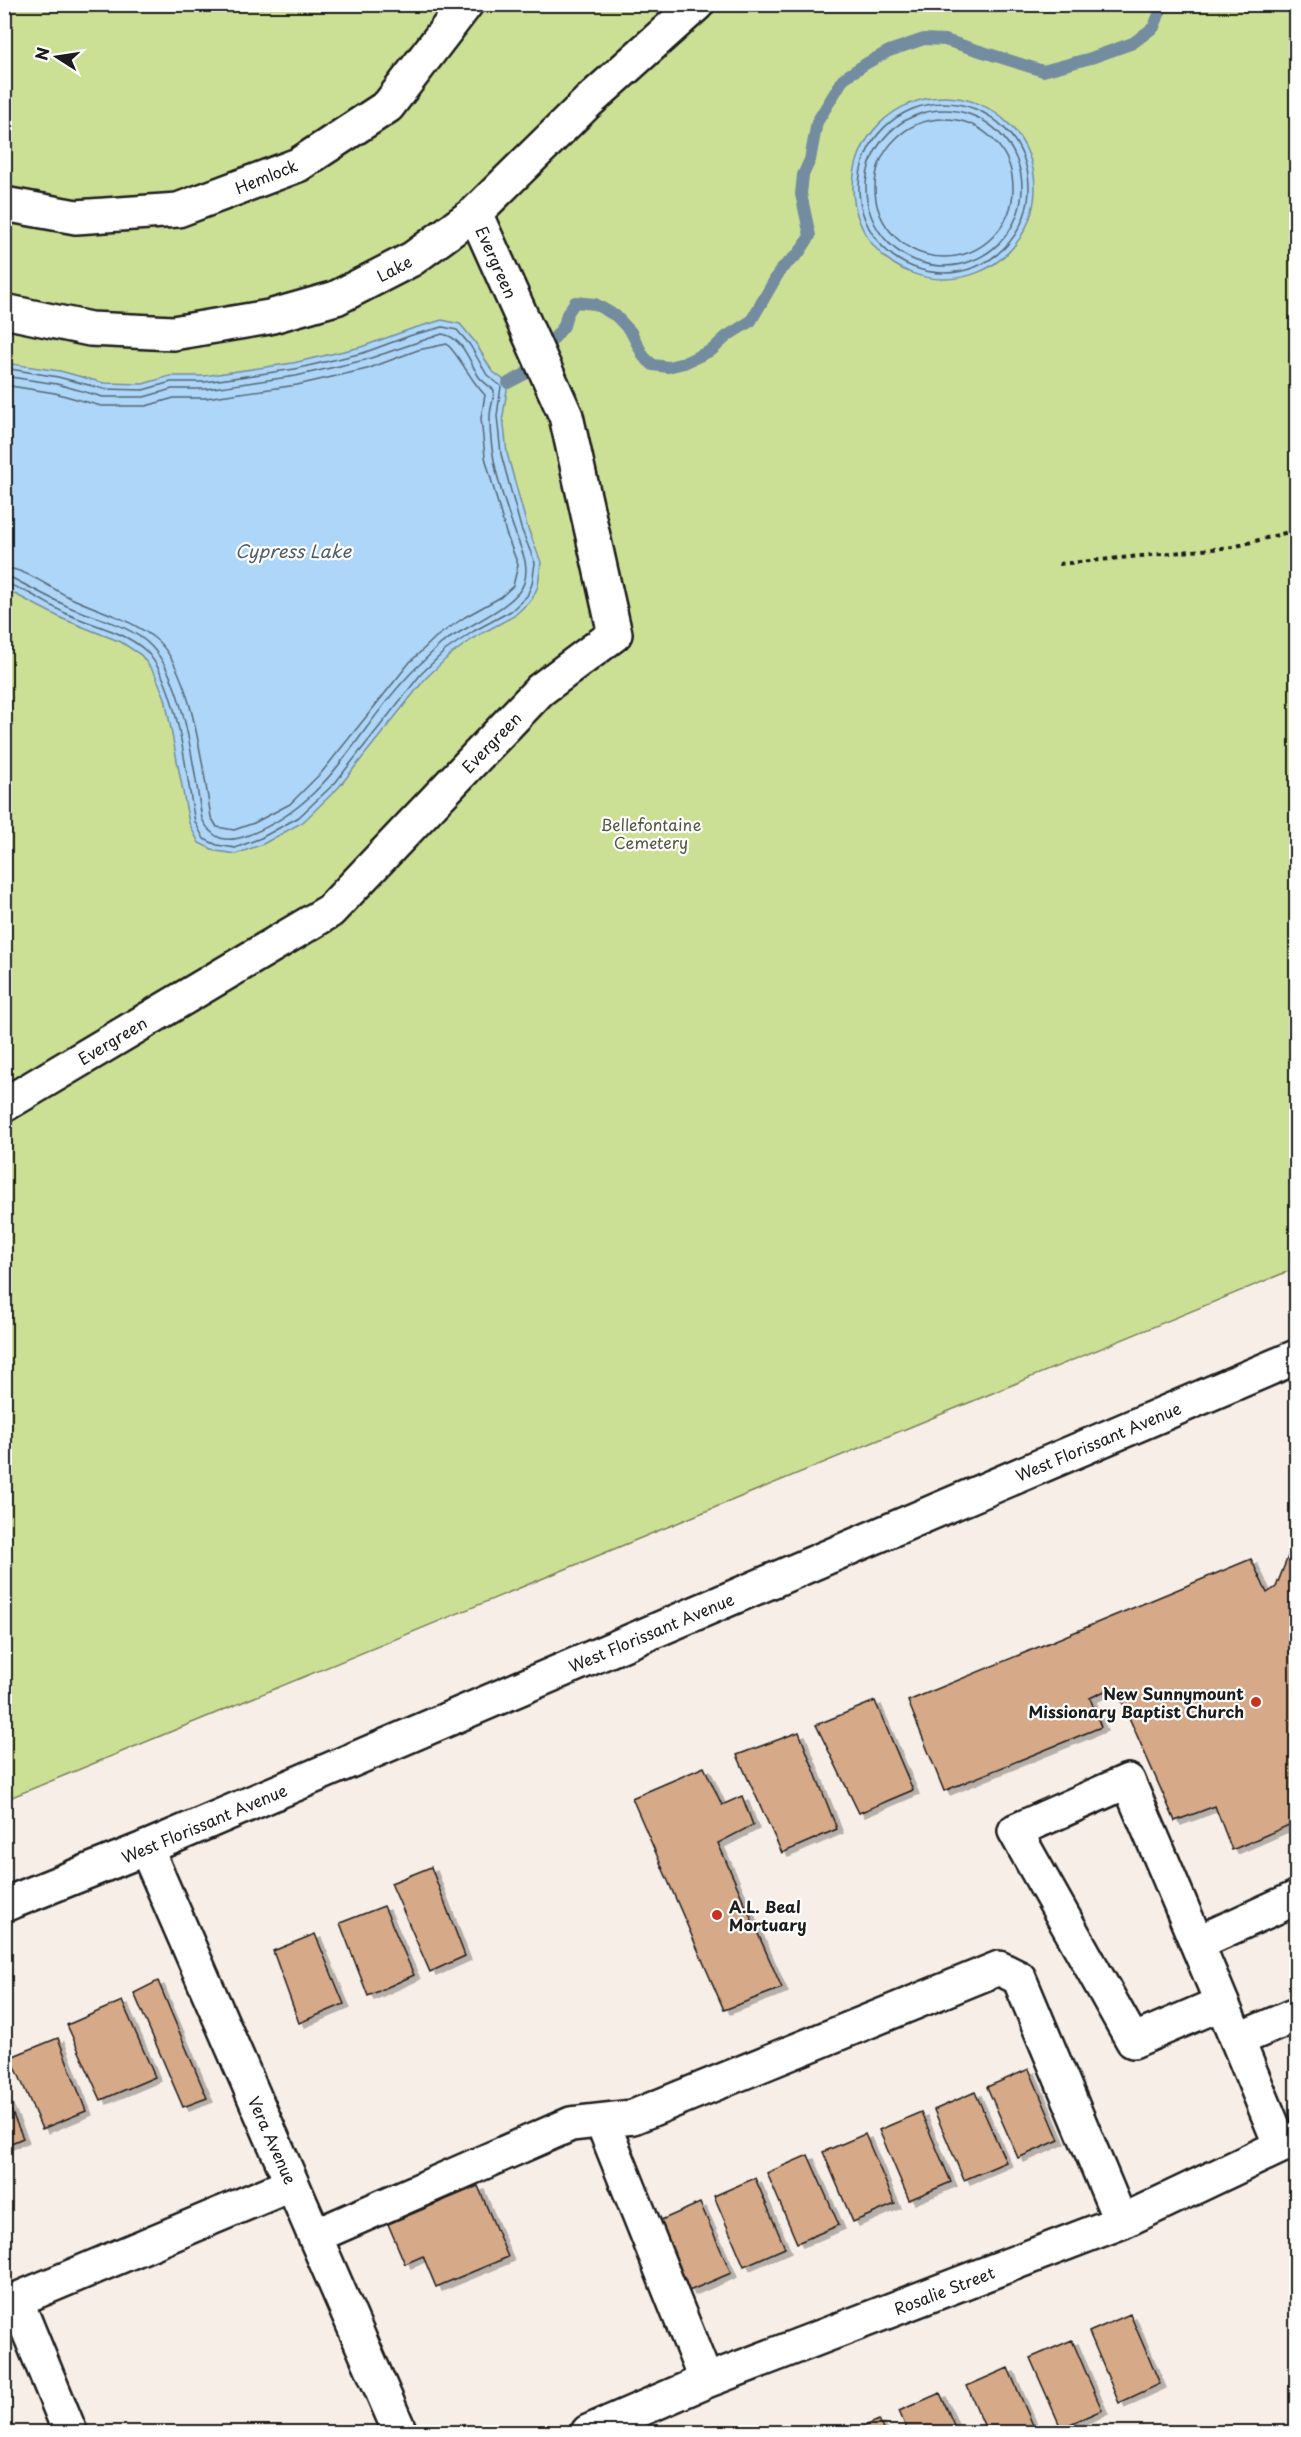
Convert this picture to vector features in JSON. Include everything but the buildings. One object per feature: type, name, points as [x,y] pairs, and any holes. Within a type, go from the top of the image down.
[{"type":"street","name":"Hemlock","points":[[4,204],[76,217],[178,210],[298,165],[388,106],[466,4]]},
{"type":"street","name":"Lake","points":[[4,311],[90,329],[173,333],[269,317],[336,298],[412,259],[475,213],[588,102],[697,4]]},
{"type":"street","name":"Evergreen","points":[[4,1105],[330,911],[540,690],[615,634],[566,416],[475,213]]},
{"type":"street","name":"West Florissant Avenue","points":[[4,1905],[146,1848],[1296,1357]]},
{"type":"street","points":[[1222,2003],[1133,2041],[1015,1831],[1128,1781],[1197,1943],[1222,2003],[1237,2040],[1289,2142]]},
{"type":"street","name":"Vera Avenue","points":[[146,1848],[400,2433]]},
{"type":"street","points":[[1197,1943],[1296,1898]]},
{"type":"street","points":[[315,2236],[571,2124],[633,2117],[999,1968],[1019,1978],[1121,2222]]},
{"type":"street","points":[[1237,2040],[1296,2015]]},
{"type":"street","points":[[602,2121],[706,2381]]},
{"type":"street","name":"Rosalie Street","points":[[588,2433],[706,2381],[1121,2222],[1289,2142]]},
{"type":"street","points":[[70,2433],[10,2303],[292,2184]]},
{"type":"path","points":[[1059,564],[1233,547],[1296,530]]},
{"type":"green space","name":"Bellefontaine Cemetery","points":[[5,5],[1296,5],[1296,1268],[5,1800]]},
{"type":"water","points":[[944,97],[962,98],[979,103],[1009,123],[1029,153],[1034,170],[1034,206],[1029,223],[1009,253],[979,273],[962,278],[944,279],[926,278],[909,273],[879,253],[859,223],[854,206],[853,188],[854,170],[859,153],[879,123],[909,103],[926,98]]},
{"type":"water","name":"Cypress Lake","points":[[442,320],[460,324],[475,342],[492,371],[508,383],[503,416],[507,453],[527,526],[541,562],[538,586],[532,599],[514,616],[477,636],[450,655],[425,679],[339,787],[303,822],[263,844],[236,854],[216,851],[199,843],[189,823],[165,698],[155,674],[141,655],[121,642],[63,619],[5,589],[5,363],[60,371],[104,383],[143,384],[170,376],[204,376],[293,363],[361,347]]},
{"type":"waterway","points":[[508,383],[525,374],[564,326],[567,314],[575,302],[595,304],[616,316],[631,332],[644,357],[653,365],[668,367],[684,363],[712,350],[727,336],[751,321],[781,269],[799,253],[810,236],[801,194],[803,175],[810,160],[817,122],[844,78],[867,63],[889,51],[924,39],[945,40],[1043,71],[1091,58],[1133,43],[1154,27],[1163,4]]},
{"type":"place","name":"New Sunnymount Missionary Baptist Church","points":[[1256,1702]]},
{"type":"place","name":"A.L. Beal Mortuary","points":[[717,1915]]}]
